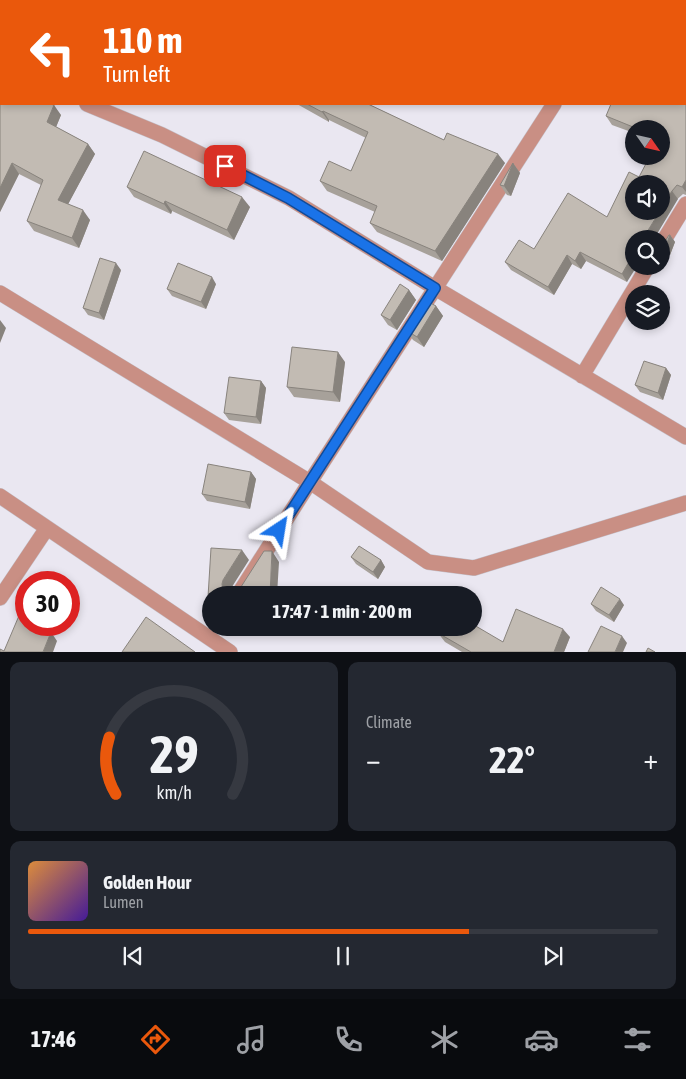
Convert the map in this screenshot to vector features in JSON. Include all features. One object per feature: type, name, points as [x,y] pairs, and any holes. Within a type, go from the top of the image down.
[{"type":"street","points":[[89,105],[162,135],[288,198],[686,437]]},
{"type":"street","points":[[244,586],[553,105]]},
{"type":"street","points":[[670,231],[685,208]]},
{"type":"street","points":[[582,376],[643,275]]},
{"type":"street","points":[[0,292],[310,482],[428,562],[474,568],[686,502]]},
{"type":"street","points":[[0,496],[47,528],[202,625]]},
{"type":"street","points":[[0,598],[47,528]]},
{"type":"street","points":[[217,636],[230,652]]},
{"type":"building","points":[[0,105],[54,105],[47,122],[88,144],[58,200],[83,210],[72,238],[27,221],[43,180],[12,163],[0,188]]},
{"type":"building","points":[[309,105],[370,105],[444,140],[447,133],[498,154],[435,251],[370,223],[377,206],[320,181],[329,161],[351,171],[368,132]]},
{"type":"building","points":[[611,105],[686,105],[686,180],[682,187],[677,185],[670,194],[670,175],[640,175],[645,165],[670,165],[670,120],[625,120],[625,124],[606,116]]},
{"type":"building","points":[[144,151],[242,197],[227,230],[165,201],[164,204],[127,187]]},
{"type":"building","points":[[513,163],[504,186],[500,185]]},
{"type":"building","points":[[625,180],[625,220],[654,220],[648,230],[625,230],[625,269],[622,274],[580,252],[575,261],[567,255],[548,287],[505,262],[519,240],[534,249],[568,193],[607,217]]},
{"type":"building","points":[[100,258],[116,263],[99,313],[83,308]]},
{"type":"building","points":[[178,263],[212,277],[201,302],[167,289]]},
{"type":"building","points":[[400,284],[409,290],[390,320],[381,315]]},
{"type":"building","points":[[425,300],[436,306],[417,337],[406,330]]},
{"type":"building","points":[[292,347],[338,352],[333,392],[287,387]]},
{"type":"building","points":[[644,361],[666,368],[658,393],[635,385]]},
{"type":"building","points":[[229,377],[261,381],[256,417],[224,413]]},
{"type":"building","points":[[208,464],[251,472],[245,502],[202,494]]},
{"type":"building","points":[[359,546],[381,560],[373,572],[351,557]]},
{"type":"building","points":[[211,548],[242,550],[223,580],[222,586],[209,586]]},
{"type":"building","points":[[264,551],[272,551],[270,586],[242,586]]},
{"type":"building","points":[[601,587],[620,599],[609,615],[591,604]]},
{"type":"building","points":[[516,609],[563,629],[554,652],[471,652],[443,636],[482,636],[482,630],[503,642]]},
{"type":"building","points":[[146,617],[195,652],[122,652]]},
{"type":"building","points":[[15,625],[15,636],[49,636],[43,652],[0,652],[0,649],[4,651]]},
{"type":"building","points":[[601,626],[622,636],[615,652],[588,652]]},
{"type":"building","points":[[648,648],[655,652],[646,652]]},
{"type":"route","points":[[225,166],[288,198],[435,288],[279,530]]}]
